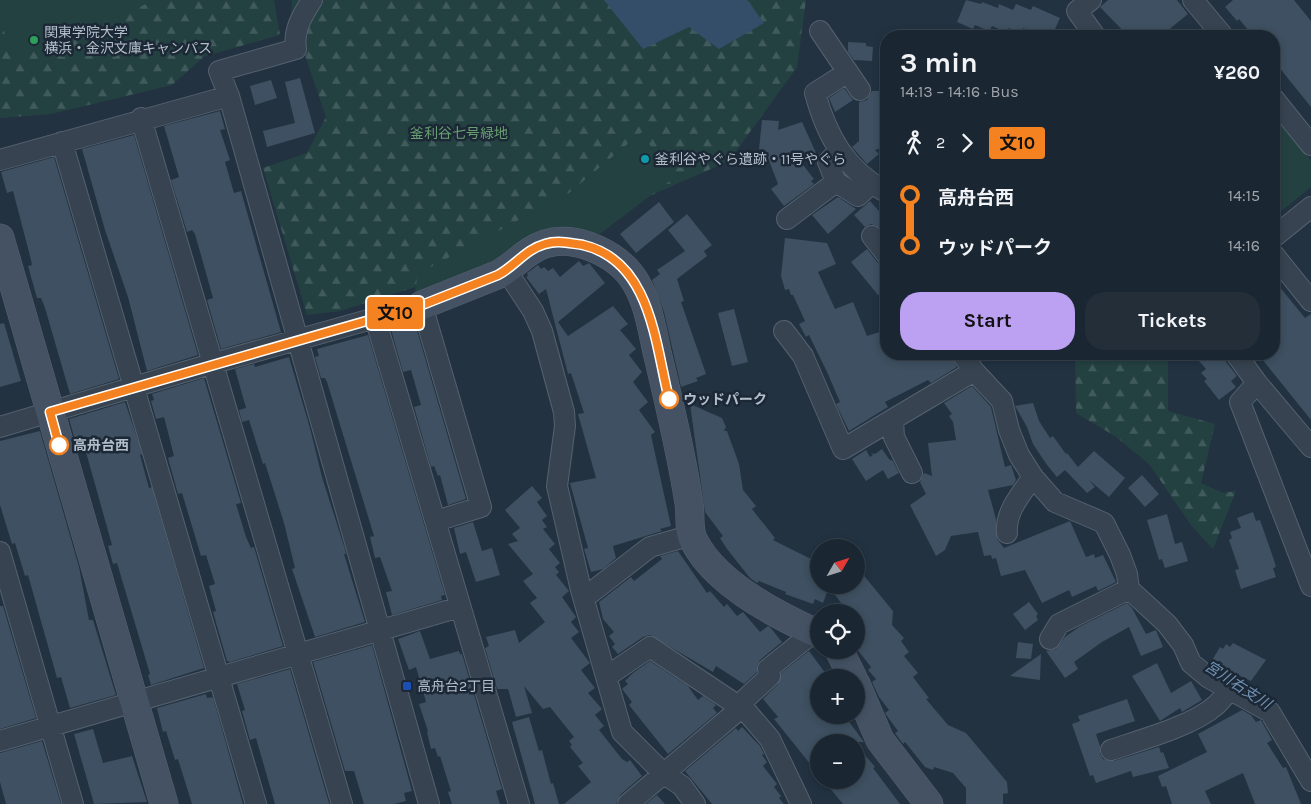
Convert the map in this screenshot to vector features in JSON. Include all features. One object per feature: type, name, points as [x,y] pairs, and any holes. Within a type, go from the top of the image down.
[{"type":"street","points":[[312,0],[301,17],[294,36],[296,49],[219,70],[229,96],[430,804]]},
{"type":"street","points":[[1091,0],[1077,11],[1091,30]]},
{"type":"street","points":[[1193,0],[1217,30]]},
{"type":"street","points":[[820,31],[860,90]]},
{"type":"street","points":[[848,72],[815,93],[839,151],[852,168],[880,186]]},
{"type":"street","points":[[0,160],[141,118],[229,96]]},
{"type":"street","points":[[1280,106],[1311,145]]},
{"type":"street","points":[[141,118],[342,804]]},
{"type":"street","points":[[62,142],[136,386],[175,532],[256,804]]},
{"type":"street","points":[[839,151],[828,162],[836,182],[858,196],[880,187]]},
{"type":"street","points":[[787,219],[836,182]]},
{"type":"street","points":[[1280,232],[1311,207]]},
{"type":"street","points":[[872,236],[880,246]]},
{"type":"street","points":[[0,238],[164,804]]},
{"type":"street","points":[[0,428],[214,363],[422,305],[506,270],[527,252],[545,244],[560,242],[591,247],[625,268],[637,284],[647,310],[675,426],[690,505],[692,535],[707,560],[734,587],[810,630]]},
{"type":"street","points":[[1280,262],[1311,301]]},
{"type":"street","points":[[506,270],[533,311],[542,331],[564,412],[565,426],[556,486],[584,598],[622,732],[663,773],[682,786],[695,804]]},
{"type":"street","points":[[422,305],[481,507],[436,521]]},
{"type":"street","points":[[375,318],[519,804]]},
{"type":"street","points":[[784,331],[803,356],[843,449],[974,371]]},
{"type":"street","points":[[966,360],[1002,401],[1009,430],[1019,455],[1033,477],[1055,502],[1104,523],[1113,537],[1129,589],[1167,624],[1183,645],[1191,663],[1209,678],[1231,688],[1270,712],[1311,781]]},
{"type":"street","points":[[1240,360],[1257,383],[1311,447]]},
{"type":"street","points":[[1257,383],[1240,402],[1311,586]]},
{"type":"street","points":[[893,420],[894,437],[912,473]]},
{"type":"street","points":[[1007,533],[1006,522],[1018,498],[1033,477]]},
{"type":"street","points":[[584,598],[650,547],[692,535]]},
{"type":"street","points":[[0,552],[73,804]]},
{"type":"street","points":[[1050,639],[1059,624],[1129,589]]},
{"type":"street","points":[[0,741],[460,607]]},
{"type":"street","points":[[628,804],[741,708],[743,701],[770,676],[768,669],[810,638]]},
{"type":"street","points":[[606,677],[650,647],[746,711],[770,739],[801,804]]},
{"type":"street","points":[[1111,750],[1161,733],[1204,714],[1215,706],[1231,688]]},
{"type":"street","points":[[865,705],[880,740],[929,804]]},
{"type":"green space","points":[[0,0],[274,0],[280,35],[205,56],[172,85],[51,114],[0,118]]},
{"type":"green space","name":"関東学院大学 横浜・金沢文庫キャンパス","points":[[0,0],[156,0],[14,59],[0,20]]},
{"type":"green space","name":"釜利谷七号緑地","points":[[292,0],[806,0],[797,67],[729,161],[512,256],[340,311],[307,315],[263,168],[307,153],[326,117],[291,14]]},
{"type":"green space","points":[[1280,121],[1311,160],[1311,187],[1280,212]]},
{"type":"green space","points":[[642,132],[671,180],[600,234],[568,232],[446,287],[414,296],[418,274],[569,193]]},
{"type":"green space","points":[[1075,360],[1168,360],[1168,411],[1215,424],[1201,483],[1223,493],[1236,491],[1213,549],[1191,525],[1149,464],[1115,436],[1076,413]]},
{"type":"water","points":[[604,0],[747,0],[764,23],[719,49],[689,27],[643,49]]},
{"type":"building","points":[[966,0],[981,4],[982,2],[998,8],[999,4],[1013,10],[1016,4],[1031,10],[1033,6],[1060,18],[1055,30],[1028,30],[1023,28],[1022,30],[1013,30],[1008,28],[1007,30],[1001,30],[992,26],[990,30],[987,30],[975,25],[973,29],[957,22]]},
{"type":"building","points":[[1108,0],[1177,0],[1188,14],[1168,30],[1122,30],[1100,7]]},
{"type":"building","points":[[1233,0],[1294,0],[1311,21],[1311,107],[1280,68],[1280,30],[1248,30],[1225,7]]},
{"type":"building","points":[[848,42],[866,43],[866,46],[873,47],[872,61],[854,60],[848,52]]},
{"type":"building","points":[[300,78],[315,133],[267,147],[263,131],[295,123],[285,82]]},
{"type":"building","points":[[271,80],[277,98],[255,105],[250,86]]},
{"type":"building","points":[[844,88],[853,100],[835,112],[829,98]]},
{"type":"building","points":[[872,91],[880,91],[880,148],[875,150],[879,154],[867,164],[852,147],[859,141],[859,102],[867,100]]},
{"type":"building","points":[[220,111],[225,129],[220,130],[230,160],[225,162],[234,193],[241,191],[281,332],[221,349],[207,300],[213,298],[195,234],[192,230],[187,232],[171,180],[179,177],[164,126]]},
{"type":"building","points":[[762,120],[779,121],[778,130],[802,122],[817,155],[800,161],[814,179],[811,181],[814,184],[784,206],[771,189],[778,184],[765,150],[759,149]]},
{"type":"building","points":[[134,135],[198,355],[147,371],[128,297],[105,230],[82,149]]},
{"type":"building","points":[[54,157],[119,379],[70,394],[45,308],[41,298],[37,298],[28,266],[32,265],[13,191],[7,193],[1,172]]},
{"type":"building","points":[[838,197],[856,209],[828,234],[812,215]]},
{"type":"building","points":[[870,201],[880,212],[880,227],[871,224],[865,227],[854,215]]},
{"type":"building","points":[[659,202],[674,222],[636,253],[620,234]]},
{"type":"building","points":[[687,214],[712,245],[704,251],[707,256],[677,279],[684,301],[681,302],[706,374],[696,378],[698,381],[681,387],[664,312],[652,280],[660,274],[657,270],[685,251],[668,230]]},
{"type":"building","points":[[785,238],[827,243],[836,264],[818,272],[835,309],[853,302],[867,336],[880,332],[880,360],[953,360],[957,367],[931,383],[928,380],[885,402],[888,407],[849,431],[836,404],[840,402],[827,372],[809,335],[806,337],[799,324],[805,321],[793,295],[791,295],[789,289],[785,290],[781,276]]},
{"type":"building","points":[[867,249],[880,263],[880,294],[878,295],[851,262]]},
{"type":"building","points":[[579,261],[583,266],[589,263],[605,283],[558,322],[568,336],[613,306],[628,324],[620,330],[636,349],[629,355],[642,372],[633,382],[648,402],[639,410],[655,432],[651,435],[671,526],[660,529],[662,531],[613,546],[616,558],[603,569],[591,572],[584,549],[588,548],[570,483],[596,478],[578,414],[584,413],[571,373],[568,374],[546,289],[539,294],[526,277],[528,276],[527,273],[538,265],[541,269],[544,267],[548,271],[553,268],[560,277]]},
{"type":"building","points":[[1280,287],[1305,318],[1311,314],[1311,420],[1263,360],[1280,360]]},
{"type":"building","points":[[734,309],[748,362],[732,366],[718,313]]},
{"type":"building","points":[[414,320],[466,499],[448,505],[440,475],[438,476],[434,466],[431,467],[414,407],[421,405],[411,370],[403,372],[390,326]]},
{"type":"building","points":[[4,323],[21,381],[0,387],[0,324]]},
{"type":"building","points":[[368,335],[445,595],[441,596],[442,600],[392,615],[386,592],[392,591],[380,557],[375,558],[370,537],[374,536],[327,382],[325,378],[321,378],[315,357],[319,356],[317,349]]},
{"type":"building","points":[[289,357],[365,622],[315,637],[292,569],[295,568],[284,523],[265,463],[263,464],[249,420],[242,422],[239,410],[246,408],[235,369],[254,364],[255,367]]},
{"type":"building","points":[[1198,360],[1225,360],[1237,376],[1231,381],[1236,387],[1219,400],[1204,381],[1207,379],[1201,373],[1206,369]]},
{"type":"building","points":[[204,378],[241,503],[236,504],[246,537],[251,548],[254,547],[283,646],[230,662],[227,661],[213,612],[216,611],[209,586],[215,584],[206,555],[201,556],[182,493],[178,494],[168,458],[174,456],[164,417],[156,419],[151,401],[154,400],[152,394]]},
{"type":"building","points":[[972,386],[991,407],[1005,467],[1011,465],[1016,480],[1013,485],[988,490],[996,519],[997,539],[1004,548],[1070,521],[1086,557],[1094,554],[1095,558],[1103,555],[1116,582],[1098,591],[1096,586],[1072,597],[1069,590],[1042,603],[1025,570],[1001,576],[996,558],[992,559],[991,555],[984,556],[978,532],[951,536],[945,550],[936,556],[910,505],[926,494],[920,482],[924,473],[932,476],[928,443],[956,440],[953,422],[949,416],[952,414],[944,403]]},
{"type":"building","points":[[125,402],[140,446],[142,454],[140,455],[149,488],[152,487],[204,668],[151,685],[148,675],[150,674],[117,563],[113,564],[108,546],[112,545],[84,445],[77,447],[69,419]]},
{"type":"building","points":[[1033,403],[1039,421],[1050,438],[1053,436],[1078,467],[1094,451],[1125,478],[1109,497],[1089,480],[1095,487],[1087,493],[1065,470],[1057,477],[1047,465],[1033,444],[1027,427],[1015,406]]},
{"type":"building","points":[[690,404],[722,418],[726,427],[724,431],[727,431],[739,464],[743,490],[756,506],[752,509],[775,538],[773,540],[810,558],[810,594],[826,594],[823,603],[815,599],[813,604],[785,594],[786,592],[759,581],[757,583],[750,578],[727,549],[720,538],[723,536],[705,512]]},
{"type":"building","points":[[40,431],[79,567],[89,620],[93,620],[116,695],[70,708],[61,677],[57,678],[28,575],[25,576],[15,543],[12,544],[0,505],[0,441]]},
{"type":"building","points":[[882,449],[889,459],[893,461],[899,473],[888,479],[883,470],[866,481],[852,459],[866,450],[870,457],[873,455],[871,453],[875,454]]},
{"type":"building","points":[[1142,475],[1159,494],[1145,507],[1128,488]]},
{"type":"building","points":[[532,486],[542,498],[537,502],[547,516],[542,520],[547,527],[543,529],[555,544],[549,549],[560,563],[555,567],[559,572],[556,575],[569,591],[562,597],[576,617],[571,622],[579,632],[571,638],[590,663],[581,670],[595,688],[588,693],[602,709],[595,715],[604,726],[599,730],[622,759],[627,762],[630,760],[642,776],[620,795],[616,804],[564,804],[591,782],[578,766],[583,763],[570,747],[572,745],[569,741],[574,737],[550,707],[543,709],[524,686],[532,713],[516,717],[508,689],[497,689],[485,648],[489,646],[486,637],[515,630],[519,643],[545,622],[530,603],[537,598],[523,581],[533,574],[508,544],[518,541],[512,534],[520,528],[505,510]]},
{"type":"building","points":[[1253,512],[1256,521],[1260,520],[1276,567],[1273,568],[1276,577],[1241,589],[1235,570],[1239,569],[1229,540],[1232,538],[1230,532],[1241,528],[1237,518]]},
{"type":"building","points":[[1167,514],[1175,544],[1182,542],[1188,561],[1165,568],[1162,559],[1159,560],[1147,520]]},
{"type":"building","points":[[473,522],[482,551],[492,548],[500,575],[476,582],[466,552],[460,554],[454,528]]},
{"type":"building","points":[[678,551],[707,593],[710,591],[724,607],[727,604],[737,616],[743,612],[760,632],[768,626],[770,627],[782,642],[760,660],[757,672],[744,684],[716,666],[713,672],[650,635],[643,637],[618,654],[612,647],[615,644],[609,636],[614,632],[603,619],[599,602],[631,577],[634,581],[662,559],[660,556]]},
{"type":"building","points":[[865,577],[893,611],[892,625],[904,638],[901,641],[909,652],[904,656],[918,673],[913,677],[929,698],[926,699],[948,725],[966,733],[1007,782],[1008,793],[1003,794],[1003,804],[966,804],[966,788],[953,773],[934,767],[933,770],[925,767],[905,742],[903,744],[895,733],[898,731],[885,713],[889,710],[879,697],[872,682],[876,679],[868,670],[871,667],[865,659],[865,604],[842,604],[834,594],[865,594]]},
{"type":"building","points":[[1029,602],[1038,614],[1036,616],[1038,620],[1025,630],[1013,614]]},
{"type":"building","points":[[1127,603],[1132,608],[1146,634],[1156,630],[1163,647],[1141,656],[1129,627],[1102,642],[1074,662],[1078,669],[1065,678],[1046,651],[1056,649],[1065,637],[1079,627]]},
{"type":"building","points":[[0,606],[3,606],[36,718],[0,729]]},
{"type":"building","points":[[420,631],[430,659],[459,651],[462,654],[502,789],[496,791],[500,804],[452,804],[448,792],[451,791],[440,756],[438,757],[435,748],[431,749],[428,731],[419,704],[426,702],[416,667],[409,670],[398,639]]},
{"type":"building","points":[[1018,642],[1033,644],[1031,659],[1016,658]]},
{"type":"building","points":[[1233,643],[1266,660],[1251,681],[1211,662],[1220,647],[1223,649],[1226,644],[1230,647]]},
{"type":"building","points":[[372,645],[412,791],[404,793],[406,801],[394,804],[364,804],[354,771],[345,771],[313,662]]},
{"type":"building","points":[[809,651],[810,659],[815,659],[822,669],[810,669],[810,724],[851,724],[858,734],[810,734],[810,764],[774,719],[778,717],[763,699],[778,684],[781,673]]},
{"type":"building","points":[[1041,654],[1040,680],[1010,676]]},
{"type":"building","points":[[650,661],[688,686],[698,700],[703,696],[716,705],[713,708],[717,713],[668,754],[629,705],[632,702],[622,689],[628,684],[625,681],[633,673]]},
{"type":"building","points":[[1157,663],[1171,693],[1191,681],[1202,700],[1182,712],[1180,708],[1160,721],[1132,676]]},
{"type":"building","points":[[290,669],[330,804],[275,804],[256,738],[250,740],[242,711],[245,710],[237,684]]},
{"type":"building","points":[[206,694],[207,698],[213,697],[243,804],[192,804],[178,759],[175,760],[166,731],[163,732],[157,708]]},
{"type":"building","points":[[1127,699],[1135,721],[1096,734],[1100,746],[1100,754],[1103,759],[1114,761],[1159,747],[1169,768],[1133,777],[1131,771],[1096,783],[1093,775],[1090,776],[1072,724],[1080,721],[1078,716]]},
{"type":"building","points":[[1242,710],[1251,715],[1256,722],[1261,720],[1272,740],[1267,743],[1283,768],[1286,767],[1301,804],[1255,804],[1243,773],[1205,791],[1211,804],[1172,804],[1166,786],[1162,787],[1158,776],[1207,752],[1198,734]]},
{"type":"building","points":[[529,717],[539,751],[542,750],[551,784],[553,783],[559,804],[535,804],[512,722]]},
{"type":"building","points":[[742,727],[760,746],[764,754],[762,755],[767,762],[763,766],[777,784],[774,787],[784,804],[712,804],[685,771],[736,728],[738,731]]},
{"type":"building","points":[[93,729],[103,763],[132,756],[147,802],[94,804],[74,734]]},
{"type":"building","points":[[42,741],[61,804],[6,804],[0,782],[0,753]]},
{"type":"building","points":[[865,755],[900,804],[843,804],[830,789],[865,789]]},
{"type":"building","points":[[657,795],[665,804],[646,804]]},
{"type":"bus line","name":"文10","points":[[59,445],[50,412],[214,363],[422,305],[498,275],[527,252],[545,244],[560,242],[591,247],[608,256],[625,268],[637,284],[647,310],[669,399]]},
{"type":"place","name":"関東学院大学 横浜・金沢文庫キャンパス","points":[[34,40]]},
{"type":"place","name":"釜利谷やぐら遺跡・11号やぐら","points":[[645,159]]},
{"type":"place","name":"ウッドパーク","points":[[669,399]]},
{"type":"place","name":"高舟台西","points":[[59,445]]},
{"type":"place","name":"高舟台2丁目","points":[[407,686]]},
{"type":"water label","name":"宮川右支川","points":[[1238,685]]}]
